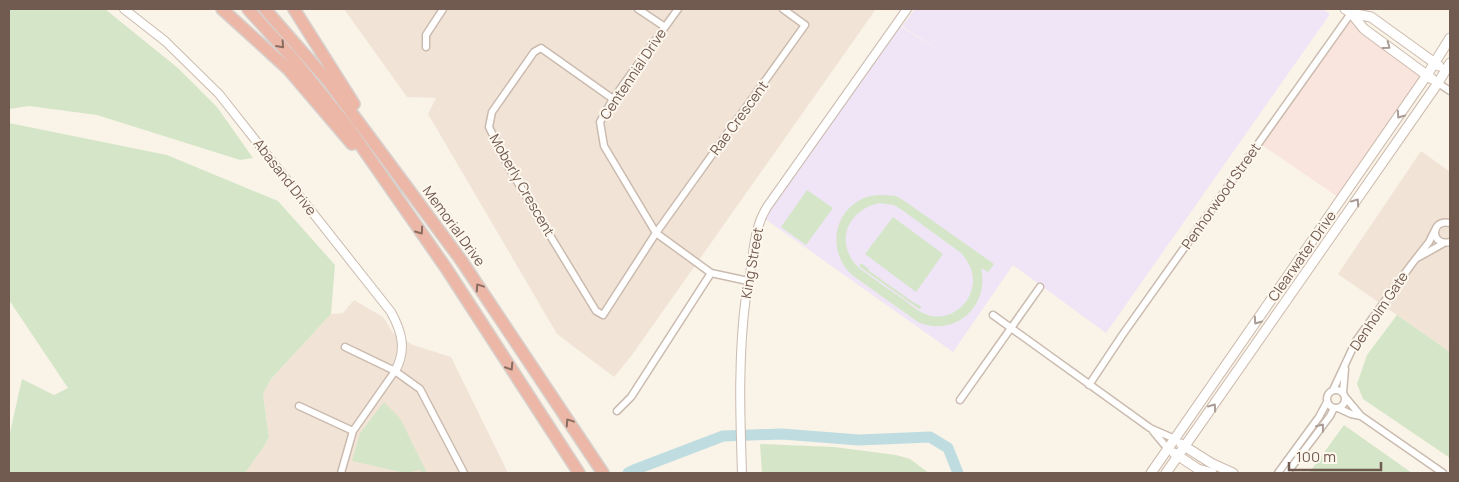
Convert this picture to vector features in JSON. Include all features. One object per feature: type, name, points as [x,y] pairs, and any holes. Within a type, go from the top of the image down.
[{"type":"highway","points":[[222,9],[288,69],[404,208]]},
{"type":"highway","points":[[248,9],[295,61],[348,127],[446,268],[577,471]]},
{"type":"highway","name":"Memorial Drive","points":[[264,9],[328,81],[461,260],[603,473]]},
{"type":"highway","points":[[294,9],[403,182]]},
{"type":"main road","points":[[1350,10],[1371,17],[1435,63],[1449,69]]},
{"type":"main road","points":[[1350,10],[1364,29],[1438,83]]},
{"type":"main road","name":"Clearwater Drive","points":[[1150,473],[1428,75],[1450,38]]},
{"type":"main road","name":"Clearwater Drive","points":[[1166,473],[1449,69]]},
{"type":"main road","points":[[1175,439],[1211,463],[1233,473]]},
{"type":"main road","points":[[1168,449],[1198,468],[1212,473]]},
{"type":"street","name":"Abasand Drive","points":[[124,9],[166,41],[219,94],[391,312],[399,325],[402,339],[401,361],[395,371]]},
{"type":"street","points":[[426,47],[426,35],[444,9]]},
{"type":"street","points":[[638,9],[665,27]]},
{"type":"street","name":"Centennial Drive","points":[[678,9],[613,100],[600,122],[604,146],[656,233],[711,273],[748,282]]},
{"type":"street","name":"Rae Crescent","points":[[656,233],[806,25],[783,9]]},
{"type":"street","name":"King Street","points":[[742,473],[740,421],[742,336],[756,230],[761,216],[907,9]]},
{"type":"street","name":"Penhorwood Street","points":[[1089,385],[1350,10]]},
{"type":"street","name":"Moberly Crescent","points":[[613,100],[541,48],[534,52],[492,112],[489,127],[509,168],[596,311],[603,315],[656,233]]},
{"type":"street","points":[[1438,83],[1450,91]]},
{"type":"street","name":"Denholm Gate","points":[[1332,390],[1356,341],[1429,242],[1438,224],[1448,221]]},
{"type":"street","points":[[1435,230],[1438,240],[1447,242]]},
{"type":"street","name":"Denholm Gate","points":[[1416,259],[1447,242]]},
{"type":"street","points":[[617,411],[631,397],[711,273]]},
{"type":"street","points":[[960,400],[1040,287]]},
{"type":"street","points":[[993,315],[1150,428],[1175,439]]},
{"type":"street","points":[[345,347],[395,371],[420,390],[464,473]]},
{"type":"street","name":"Denholm Gate","points":[[1344,395],[1345,366]]},
{"type":"street","points":[[341,473],[353,431],[395,371]]},
{"type":"street","points":[[1278,473],[1320,417],[1327,402],[1328,393],[1338,389],[1361,416],[1443,473]]},
{"type":"street","points":[[1287,473],[1336,408],[1344,403],[1344,395]]},
{"type":"street","points":[[1327,402],[1328,405],[1361,416]]},
{"type":"street","points":[[299,406],[353,431]]},
{"type":"street","points":[[1150,428],[1168,449]]},
{"type":"shaded area","points":[[344,9],[876,9],[632,355],[614,377],[557,334],[428,114],[436,98],[407,97]]},
{"type":"shaded area","points":[[915,9],[1323,9],[1330,14],[1106,333],[1013,265],[953,352],[761,216],[897,24],[945,54],[902,26]]},
{"type":"shaded area","points":[[1351,13],[1427,75],[1341,199],[1259,143]]},
{"type":"shaded area","points":[[1421,151],[1450,172],[1450,352],[1338,274]]},
{"type":"shaded area","points":[[354,300],[383,317],[393,333],[413,345],[451,357],[508,473],[245,473],[269,437],[263,394],[271,379],[331,314],[343,313]]},
{"type":"green space","points":[[9,9],[105,9],[178,68],[217,107],[253,158],[240,160],[97,115],[29,106],[9,109]]},
{"type":"green space","points":[[9,123],[167,155],[278,201],[335,265],[331,314],[271,379],[263,394],[269,437],[245,473],[9,473],[9,437],[22,379],[54,395],[68,388],[9,300]]},
{"type":"green space","points":[[807,190],[833,208],[806,245],[781,227]]},
{"type":"green space","points":[[880,195],[896,196],[906,202],[994,264],[988,272],[981,268],[982,282],[980,295],[975,306],[957,322],[945,326],[932,326],[918,322],[852,275],[839,257],[836,236],[843,216],[850,207],[860,200]],"holes":[[[879,203],[894,205],[961,253],[972,271],[971,292],[964,304],[953,313],[939,316],[922,313],[859,268],[851,259],[847,249],[847,230],[858,213]]]},
{"type":"green space","points":[[893,217],[943,254],[916,292],[865,254]]},
{"type":"green space","points":[[861,263],[868,270],[921,306],[921,308],[919,309],[859,266]]},
{"type":"green space","points":[[1397,315],[1450,352],[1450,458],[1363,399],[1357,384],[1367,355]]},
{"type":"green space","points":[[384,402],[400,418],[427,473],[422,473],[420,470],[405,473],[352,461],[360,433]]},
{"type":"green space","points":[[1344,425],[1412,473],[1309,473]]},
{"type":"green space","points":[[760,444],[834,447],[896,455],[910,459],[929,473],[762,473]]},
{"type":"waterway","points":[[628,473],[723,436],[782,434],[859,440],[930,437],[948,448],[958,473]]}]
